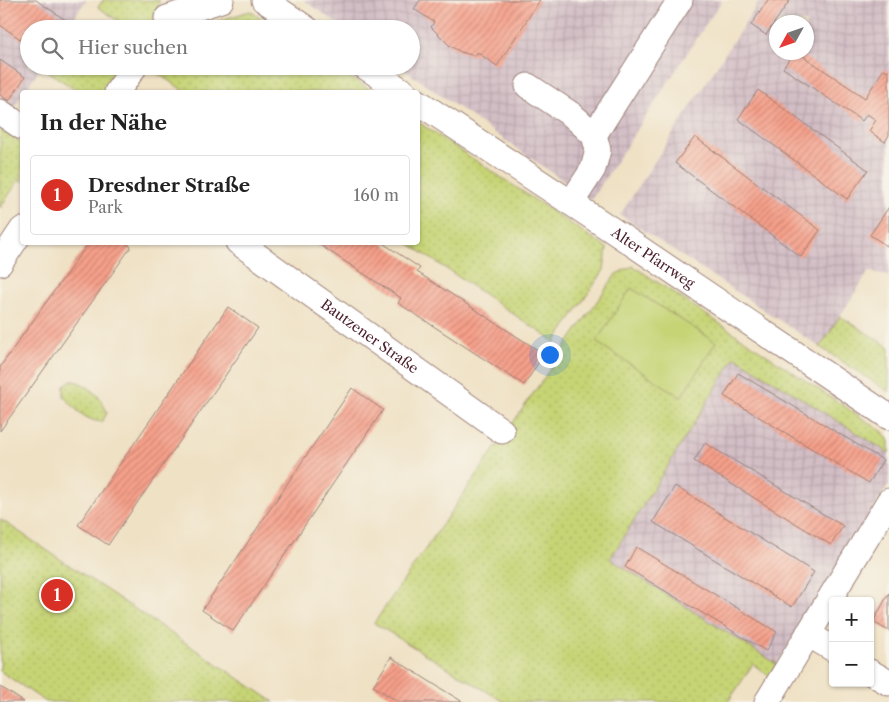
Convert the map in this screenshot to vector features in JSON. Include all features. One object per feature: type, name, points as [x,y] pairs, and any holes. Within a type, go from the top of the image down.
[{"type":"street","points":[[165,16],[221,0]]},
{"type":"street","points":[[264,0],[294,20]]},
{"type":"street","points":[[594,135],[680,0]]},
{"type":"street","points":[[118,90],[129,75]]},
{"type":"street","points":[[378,75],[401,90]]},
{"type":"street","points":[[528,86],[572,116],[594,135],[598,150],[593,169],[571,203]]},
{"type":"street","name":"Alter Pfarrweg","points":[[420,103],[889,417]]},
{"type":"street","points":[[0,112],[20,126]]},
{"type":"street","points":[[0,263],[20,233]]},
{"type":"street","name":"Bautzener Straße","points":[[242,245],[502,431]]},
{"type":"street","points":[[767,702],[889,501]]},
{"type":"street","points":[[808,634],[829,647]]},
{"type":"street","points":[[874,674],[889,683]]},
{"type":"shaded area","points":[[0,0],[86,0],[73,20],[20,20],[20,75],[36,75],[25,90],[20,90],[20,98],[10,114],[0,108]]},
{"type":"shaded area","points":[[304,0],[722,0],[591,200],[412,75],[420,75],[420,20],[332,20]]},
{"type":"shaded area","points":[[760,0],[889,0],[889,276],[869,271],[820,347],[620,215]]},
{"type":"shaded area","points":[[735,357],[889,453],[889,484],[777,664],[610,560]]},
{"type":"green space","points":[[103,0],[159,0],[153,20],[117,20],[98,7]]},
{"type":"green space","points":[[250,11],[264,20],[220,20]]},
{"type":"green space","points":[[53,75],[115,75],[105,90],[76,90]]},
{"type":"green space","points":[[160,75],[348,75],[370,90],[183,90]]},
{"type":"green space","points":[[420,123],[607,248],[604,270],[555,342],[411,245],[420,245]]},
{"type":"green space","points":[[0,128],[20,142],[20,181],[0,208]]},
{"type":"green space","points":[[633,266],[883,432],[889,441],[889,453],[735,357],[610,559],[777,664],[770,677],[753,664],[728,702],[504,702],[374,623],[616,274]]},
{"type":"green space","points":[[631,288],[716,342],[681,397],[596,342]]},
{"type":"green space","points":[[840,316],[889,347],[889,392],[820,347]]},
{"type":"green space","points":[[71,380],[88,387],[101,401],[107,413],[102,422],[85,416],[64,396],[64,386]]},
{"type":"green space","points":[[0,519],[274,702],[46,702],[0,671]]},
{"type":"building","points":[[0,0],[36,0],[66,20],[20,20],[20,39],[0,25]]},
{"type":"building","points":[[420,0],[540,0],[497,66],[477,52],[475,56],[450,46],[431,27],[434,22],[414,9]]},
{"type":"building","points":[[768,0],[790,0],[780,15],[769,15],[769,31],[766,35],[751,25]]},
{"type":"building","points":[[0,60],[25,77],[9,101],[0,95]]},
{"type":"building","points":[[788,60],[809,60],[865,98],[884,69],[889,72],[889,135],[885,142],[869,131],[876,120],[867,114],[862,121],[783,68]]},
{"type":"building","points":[[758,90],[868,170],[847,199],[738,119]]},
{"type":"building","points":[[695,137],[820,230],[801,257],[675,163]]},
{"type":"building","points":[[889,207],[889,242],[887,246],[870,235]]},
{"type":"building","points":[[87,245],[129,245],[131,247],[0,431],[0,367]]},
{"type":"building","points":[[320,245],[386,245],[420,268],[417,272],[544,354],[524,385],[398,303],[401,298]]},
{"type":"building","points":[[228,307],[258,328],[108,545],[78,525]]},
{"type":"building","points":[[738,373],[883,460],[869,483],[724,396]]},
{"type":"building","points":[[352,388],[383,410],[233,631],[202,610]]},
{"type":"building","points":[[705,443],[843,526],[831,545],[694,461]]},
{"type":"building","points":[[675,486],[814,572],[792,607],[653,522]]},
{"type":"building","points":[[636,547],[777,632],[766,651],[625,567]]},
{"type":"building","points":[[889,593],[889,631],[874,623]]},
{"type":"building","points":[[391,657],[463,702],[399,702],[373,686]]},
{"type":"building","points":[[0,687],[7,691],[24,702],[0,702]]},
{"type":"place","name":"Dresdner Straße","points":[[57,595]]}]
